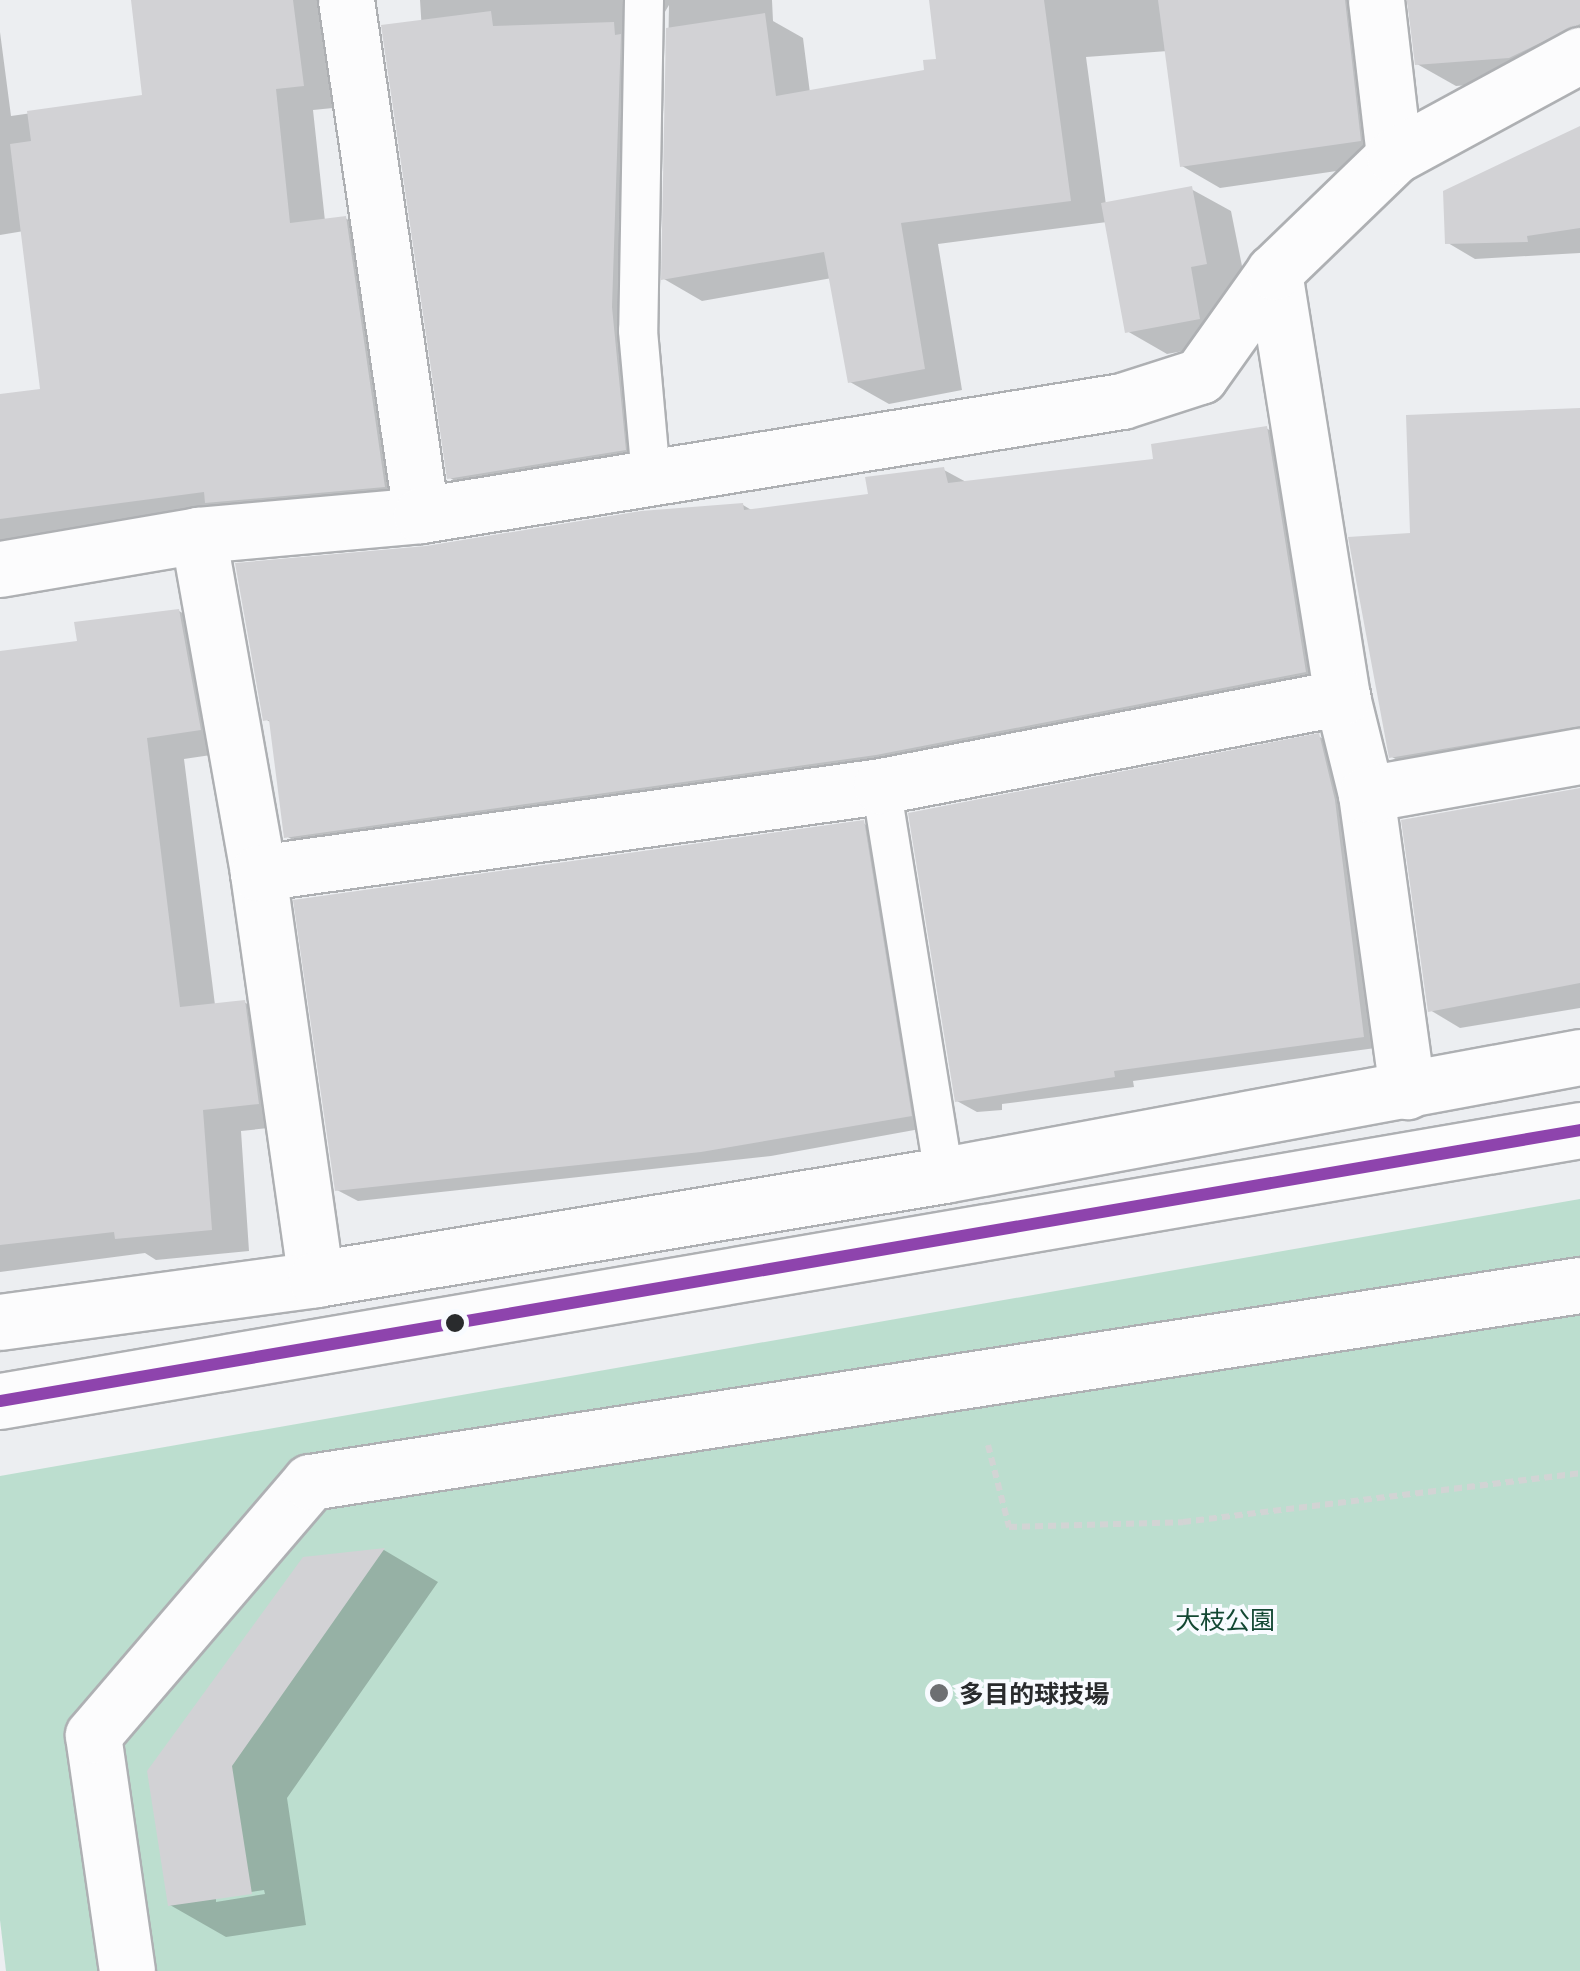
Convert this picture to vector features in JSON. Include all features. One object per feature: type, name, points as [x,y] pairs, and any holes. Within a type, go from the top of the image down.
[{"type":"street","points":[[346,0],[421,515]]},
{"type":"street","points":[[1376,0],[1394,156]]},
{"type":"street","points":[[0,569],[198,535],[421,515],[1122,401],[1200,376],[1274,272],[1394,156],[1580,55]]},
{"type":"street","points":[[1274,272],[1342,697],[1366,794],[1408,1091]]},
{"type":"street","points":[[198,535],[258,873],[316,1278]]},
{"type":"street","points":[[258,873],[881,786],[1342,697]]},
{"type":"street","points":[[1366,794],[1580,756]]},
{"type":"street","points":[[0,1322],[316,1278],[944,1176],[1580,1058]]},
{"type":"street","points":[[0,1402],[1580,1130]]},
{"type":"street","points":[[127,1971],[93,1735],[310,1482],[970,1376],[1580,1286]]},
{"type":"lane","points":[[644,0],[638,332],[651,478]]},
{"type":"lane","points":[[881,786],[944,1176]]},
{"type":"path","points":[[970,1376],[1009,1527],[1183,1522],[1580,1473]]},
{"type":"green space","name":"大枝公園","points":[[1580,1199],[1580,1971],[6,1971],[0,1920],[0,1476]]},
{"type":"building","points":[[131,0],[293,0],[304,86],[276,89],[290,223],[346,216],[385,487],[205,503],[204,492],[0,519],[0,394],[40,389],[10,144],[31,141],[27,111],[142,95]]},
{"type":"building","points":[[929,0],[1044,0],[1071,201],[901,223],[925,369],[848,383],[824,252],[661,280],[666,28],[765,13],[776,96],[924,70],[923,60],[936,59]]},
{"type":"building","points":[[1158,0],[1345,0],[1361,141],[1180,167]]},
{"type":"building","points":[[1407,0],[1580,0],[1580,24],[1509,58],[1415,65]]},
{"type":"building","points":[[491,11],[493,26],[614,22],[615,35],[621,34],[612,307],[626,450],[447,479],[381,25]]},
{"type":"building","points":[[1580,126],[1580,228],[1527,236],[1528,242],[1445,244],[1443,191]]},
{"type":"building","points":[[1192,186],[1207,264],[1191,267],[1200,319],[1125,333],[1101,203]]},
{"type":"building","points":[[1580,408],[1580,726],[1389,758],[1348,537],[1410,533],[1406,415]]},
{"type":"building","points":[[1267,426],[1306,672],[876,755],[284,838],[269,720],[263,721],[235,563],[426,546],[641,511],[743,503],[744,510],[868,494],[865,477],[944,467],[948,483],[1153,459],[1151,444]]},
{"type":"building","points":[[179,609],[201,730],[147,738],[180,1007],[245,1000],[259,1104],[203,1110],[212,1230],[115,1239],[114,1232],[0,1245],[0,651],[77,641],[74,622]]},
{"type":"building","points":[[1319,733],[1335,800],[1364,1037],[1114,1071],[1115,1077],[955,1102],[908,813]]},
{"type":"building","points":[[1580,788],[1580,983],[1428,1012],[1401,820]]},
{"type":"building","points":[[864,820],[912,1116],[701,1152],[335,1191],[293,900]]},
{"type":"building","points":[[385,1548],[232,1766],[252,1894],[168,1906],[147,1771],[303,1557]]},
{"type":"transit line","points":[[0,1401],[1580,1130]]},
{"type":"place","name":"多目的球技場","points":[[939,1693]]}]
